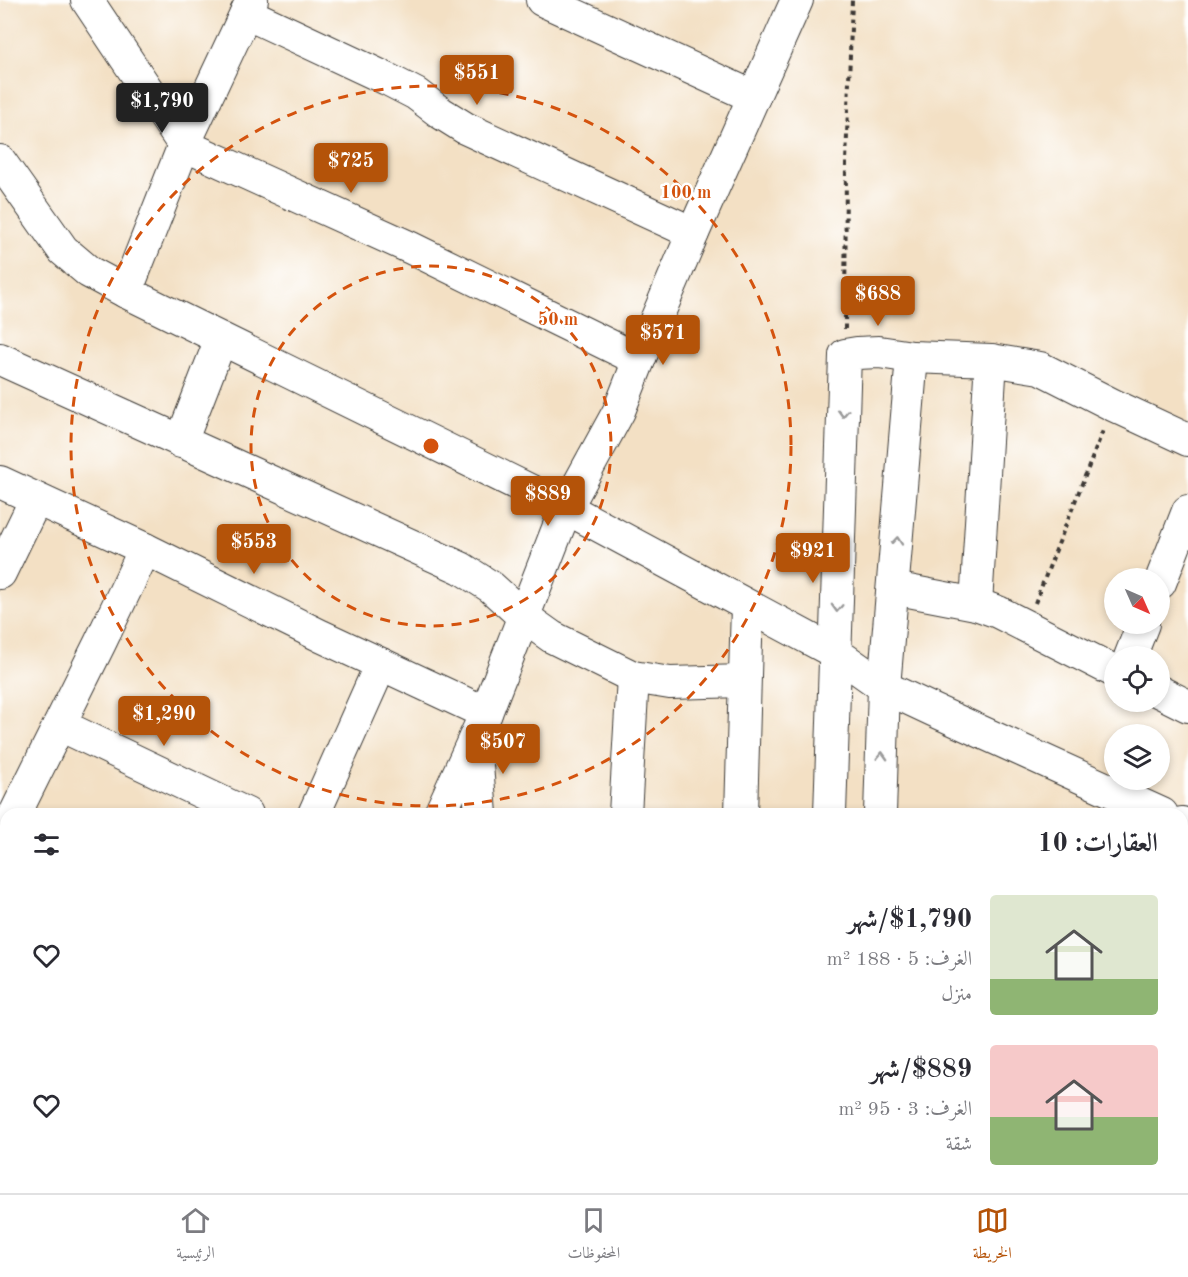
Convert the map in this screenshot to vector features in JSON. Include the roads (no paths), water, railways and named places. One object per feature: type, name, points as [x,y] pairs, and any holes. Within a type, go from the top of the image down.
[{"type":"street","points":[[87,0],[184,145],[411,248],[639,360]]},
{"type":"street","points":[[542,0],[754,97]]},
{"type":"street","points":[[443,808],[481,726],[566,508],[620,411],[693,233],[797,0]]},
{"type":"street","points":[[126,292],[184,145],[249,7],[416,94],[465,128],[693,233]]},
{"type":"street","points":[[0,161],[63,250],[89,272],[566,508],[836,653],[884,687],[1149,808]]},
{"type":"street","points":[[181,442],[221,339]]},
{"type":"street","points":[[830,808],[845,355],[879,352],[912,357],[992,360],[1040,368],[1188,440]]},
{"type":"street","points":[[880,808],[884,687],[912,357]]},
{"type":"street","points":[[0,359],[461,568],[491,587],[524,617],[552,637],[633,677],[670,682],[744,681]]},
{"type":"street","points":[[976,604],[992,360]]},
{"type":"street","points":[[0,482],[145,549],[381,664],[481,726]]},
{"type":"street","points":[[0,573],[36,499]]},
{"type":"street","points":[[1166,568],[1188,512]]},
{"type":"street","points":[[18,808],[145,549]]},
{"type":"street","points":[[892,588],[976,604],[998,612],[1104,666]]},
{"type":"street","points":[[741,808],[747,606]]},
{"type":"street","points":[[317,808],[381,664]]},
{"type":"street","points":[[625,808],[633,677]]},
{"type":"street","points":[[1170,697],[1188,706]]},
{"type":"street","points":[[60,724],[235,808]]},
{"type":"street","points":[[481,726],[481,808]]}]
